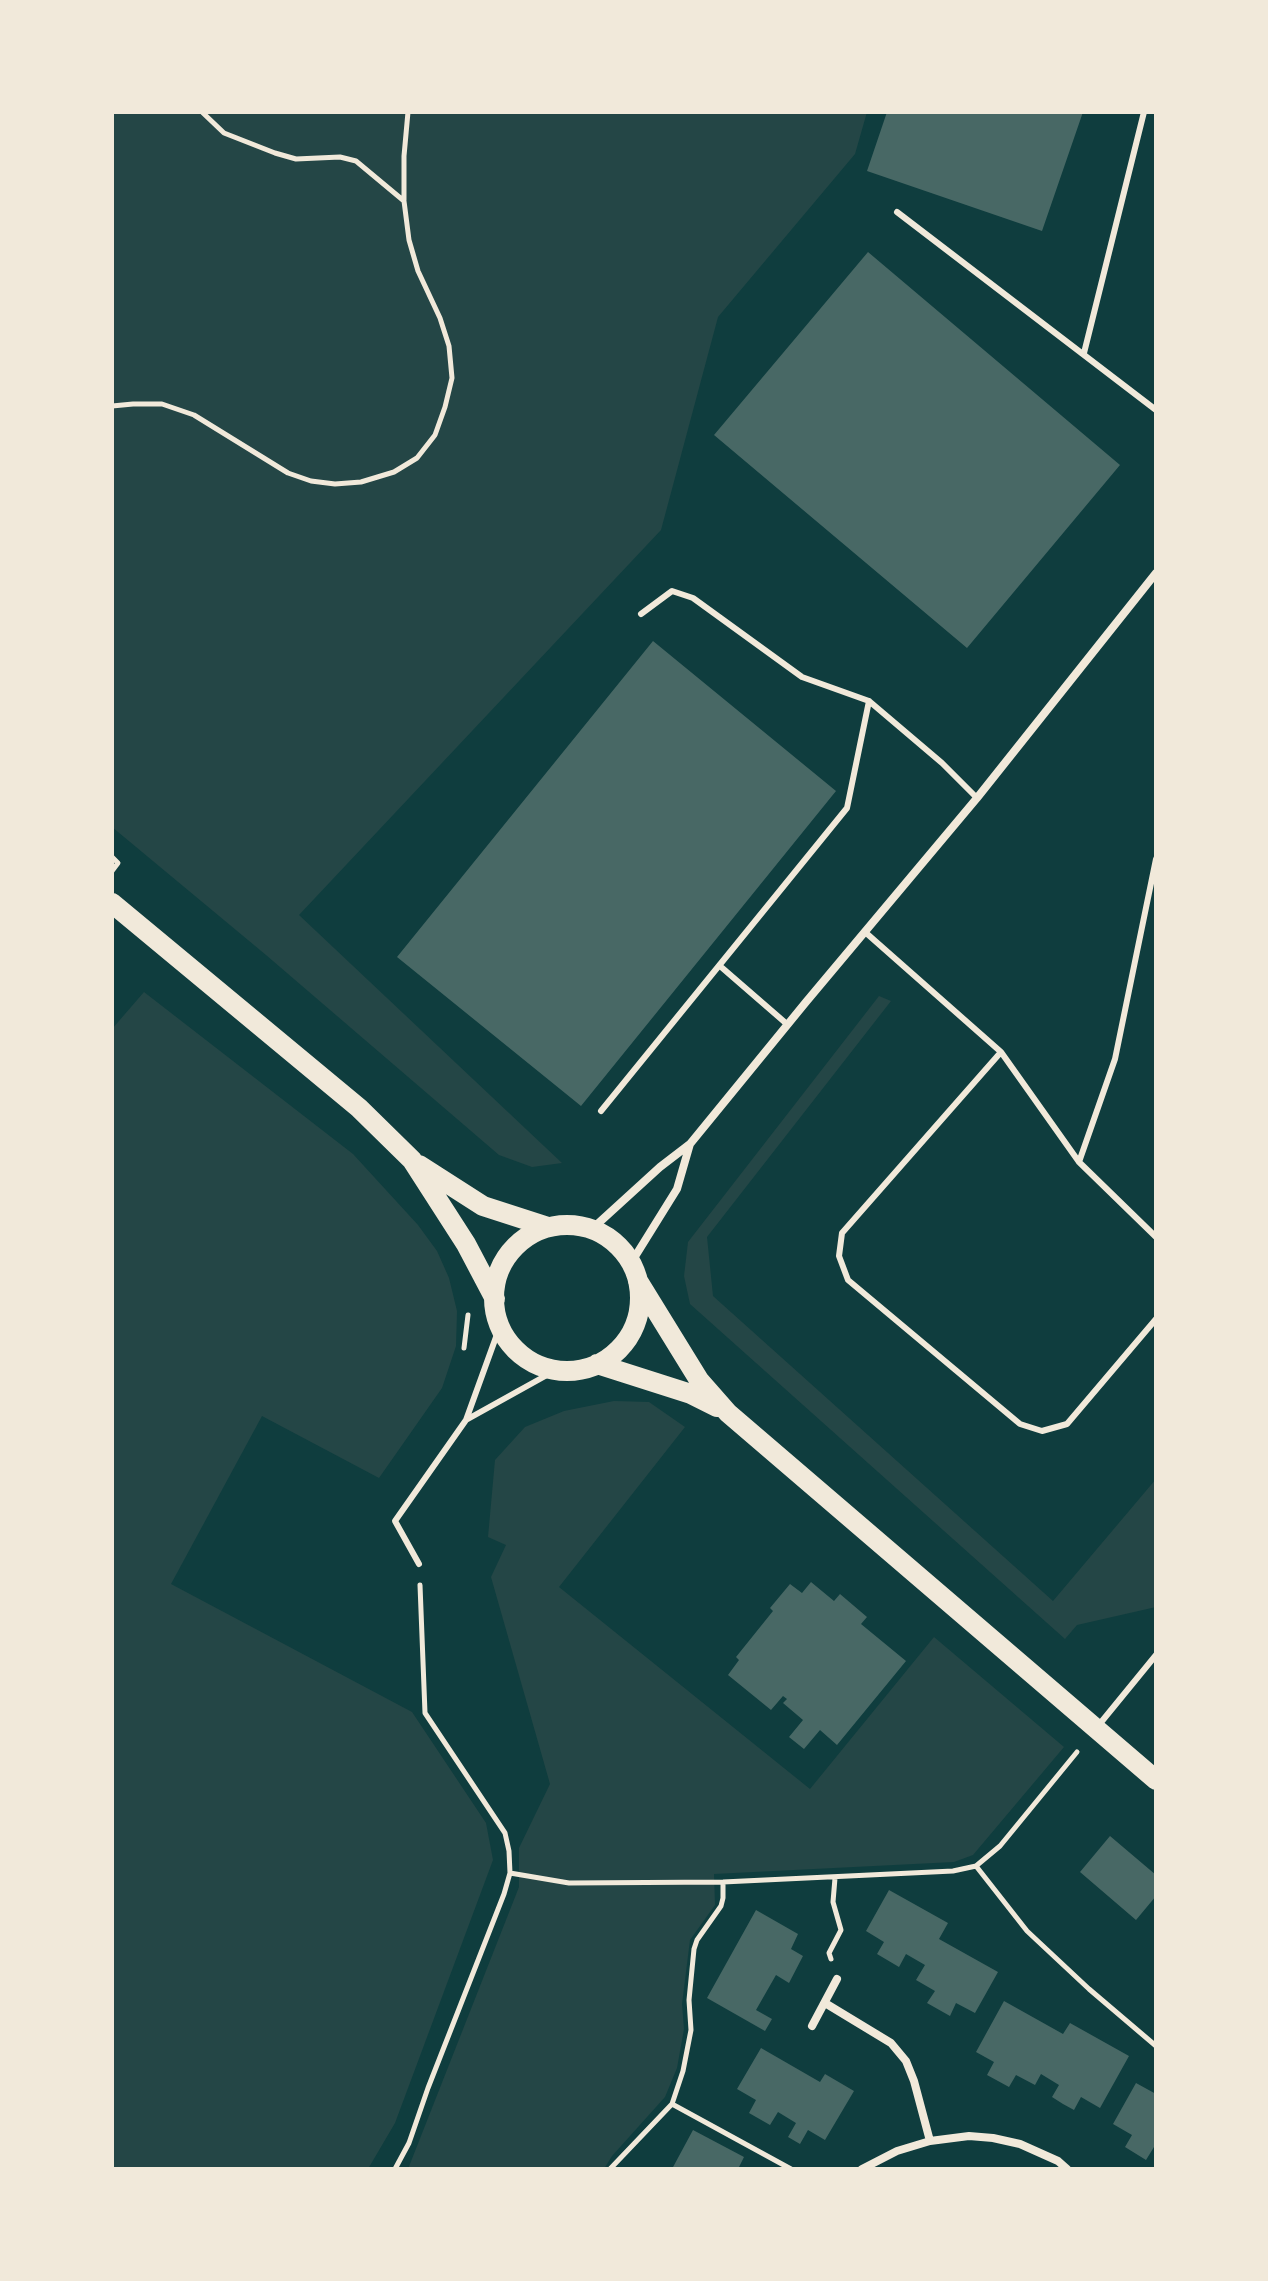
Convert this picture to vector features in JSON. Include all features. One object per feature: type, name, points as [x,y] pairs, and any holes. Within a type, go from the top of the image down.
[{"type":"main road","points":[[112,903],[359,1108],[412,1160],[483,1206],[548,1227]]},
{"type":"main road","points":[[412,1160],[453,1223],[495,1299]]},
{"type":"main road","points":[[634,1272],[640,1306],[633,1330],[618,1350],[597,1364],[577,1370],[556,1370],[532,1362],[513,1347],[500,1326],[495,1287],[501,1267],[511,1250],[528,1236],[548,1227],[570,1225],[592,1229],[612,1239],[634,1272],[699,1380],[728,1413],[1156,1780]]},
{"type":"main road","points":[[597,1364],[691,1394],[728,1413]]},
{"type":"street","points":[[592,1229],[690,1144],[977,798],[1156,573]]},
{"type":"street","points":[[634,1272],[677,1189],[690,1144]]},
{"type":"street","points":[[812,2026],[837,1979]]},
{"type":"street","points":[[825,2003],[891,2043],[906,2061],[930,2141]]},
{"type":"street","points":[[862,2169],[897,2151],[930,2141],[969,2136],[1020,2144],[1058,2161],[1067,2169]]},
{"type":"lane","points":[[1084,353],[1144,112]]},
{"type":"lane","points":[[897,212],[1156,410]]},
{"type":"lane","points":[[641,614],[672,591],[693,598],[802,677],[869,701],[942,763],[977,798]]},
{"type":"lane","points":[[601,1111],[847,808],[869,701]]},
{"type":"lane","points":[[1079,1162],[1115,1059],[1156,859]]},
{"type":"lane","points":[[865,932],[1001,1052],[1079,1162],[1156,1237]]},
{"type":"lane","points":[[720,966],[788,1025]]},
{"type":"lane","points":[[1001,1052],[842,1233],[839,1256],[848,1280],[1020,1424],[1042,1431],[1067,1424],[1156,1319]]},
{"type":"lane","points":[[419,1564],[395,1521],[466,1420],[500,1326]]},
{"type":"lane","points":[[466,1420],[556,1370]]},
{"type":"lane","points":[[1096,1729],[1156,1655]]},
{"type":"path","points":[[202,112],[224,133],[275,153],[296,159],[340,157],[356,161],[404,201]]},
{"type":"path","points":[[112,406],[162,404],[194,415],[288,473],[311,481],[335,484],[361,482],[394,472],[417,458],[435,435],[452,378],[449,346],[418,271],[409,240],[404,201],[408,112]]},
{"type":"path","points":[[112,857],[118,863],[112,871]]},
{"type":"path","points":[[463,1351],[468,1316],[466,1304]]},
{"type":"path","points":[[395,2169],[409,2143],[510,1873],[505,1833],[425,1713],[419,1564]]},
{"type":"path","points":[[510,1873],[569,1883],[723,1882],[953,1871],[976,1866],[1000,1846],[1096,1729]]},
{"type":"path","points":[[976,1866],[1027,1931],[1156,2046]]},
{"type":"path","points":[[835,1878],[833,1902],[841,1930],[829,1953],[837,1979]]},
{"type":"path","points":[[610,2169],[672,2104],[683,2071],[691,2030],[689,2000],[694,1949],[721,1906],[723,1882]]},
{"type":"path","points":[[672,2104],[791,2169]]},
{"type":"shaded area","points":[[112,112],[867,112],[855,154],[718,317],[661,530],[299,915],[562,1163],[532,1167],[499,1155],[112,827]]},
{"type":"shaded area","points":[[144,992],[353,1154],[418,1225],[437,1251],[449,1278],[457,1311],[456,1346],[442,1388],[379,1478],[262,1416],[171,1584],[412,1712],[486,1823],[493,1860],[395,2123],[368,2169],[112,2169],[112,1029]]},
{"type":"shaded area","points":[[879,996],[891,1001],[707,1237],[713,1296],[1053,1601],[1156,1479],[1156,1607],[1077,1625],[1065,1639],[690,1304],[684,1276],[688,1242]]},
{"type":"shaded area","points":[[614,1401],[649,1402],[685,1427],[559,1587],[810,1789],[934,1637],[1064,1747],[973,1855],[954,1862],[714,1874],[715,1905],[690,1940],[682,2004],[684,2029],[677,2068],[665,2097],[604,2169],[408,2169],[519,1887],[519,1848],[550,1784],[491,1577],[506,1545],[488,1537],[495,1460],[525,1427],[564,1411]]},
{"type":"building","points":[[887,112],[1083,112],[1042,231],[867,171]]},
{"type":"building","points":[[868,252],[1120,465],[967,648],[714,435]]},
{"type":"building","points":[[653,641],[836,791],[581,1106],[397,957]]},
{"type":"building","points":[[811,1582],[834,1601],[840,1594],[867,1617],[861,1624],[906,1661],[837,1745],[820,1730],[804,1749],[789,1737],[803,1720],[783,1703],[787,1699],[783,1696],[771,1710],[728,1675],[739,1660],[736,1657],[790,1584],[802,1593]]},
{"type":"building","points":[[1110,1836],[1156,1875],[1156,1896],[1136,1920],[1080,1872]]},
{"type":"building","points":[[889,1890],[948,1923],[939,1939],[998,1972],[975,2013],[956,2003],[950,2016],[927,2003],[935,1991],[916,1980],[925,1965],[906,1954],[899,1967],[877,1954],[884,1942],[866,1931]]},
{"type":"building","points":[[756,1910],[798,1934],[791,1949],[803,1956],[789,1983],[776,1975],[756,2010],[772,2019],[765,2031],[707,1998]]},
{"type":"building","points":[[1004,2001],[1063,2034],[1070,2023],[1129,2056],[1100,2108],[1081,2097],[1074,2110],[1063,2104],[1052,2097],[1059,2085],[1041,2074],[1035,2085],[1016,2075],[1009,2087],[987,2075],[994,2062],[976,2052]]},
{"type":"building","points":[[761,2048],[820,2082],[825,2074],[854,2091],[825,2140],[808,2130],[800,2144],[788,2137],[796,2123],[778,2112],[770,2125],[749,2113],[756,2100],[737,2089]]},
{"type":"building","points":[[1136,2083],[1156,2094],[1156,2148],[1146,2160],[1125,2147],[1132,2135],[1113,2124]]},
{"type":"building","points":[[693,2130],[744,2157],[738,2169],[672,2169]]}]
